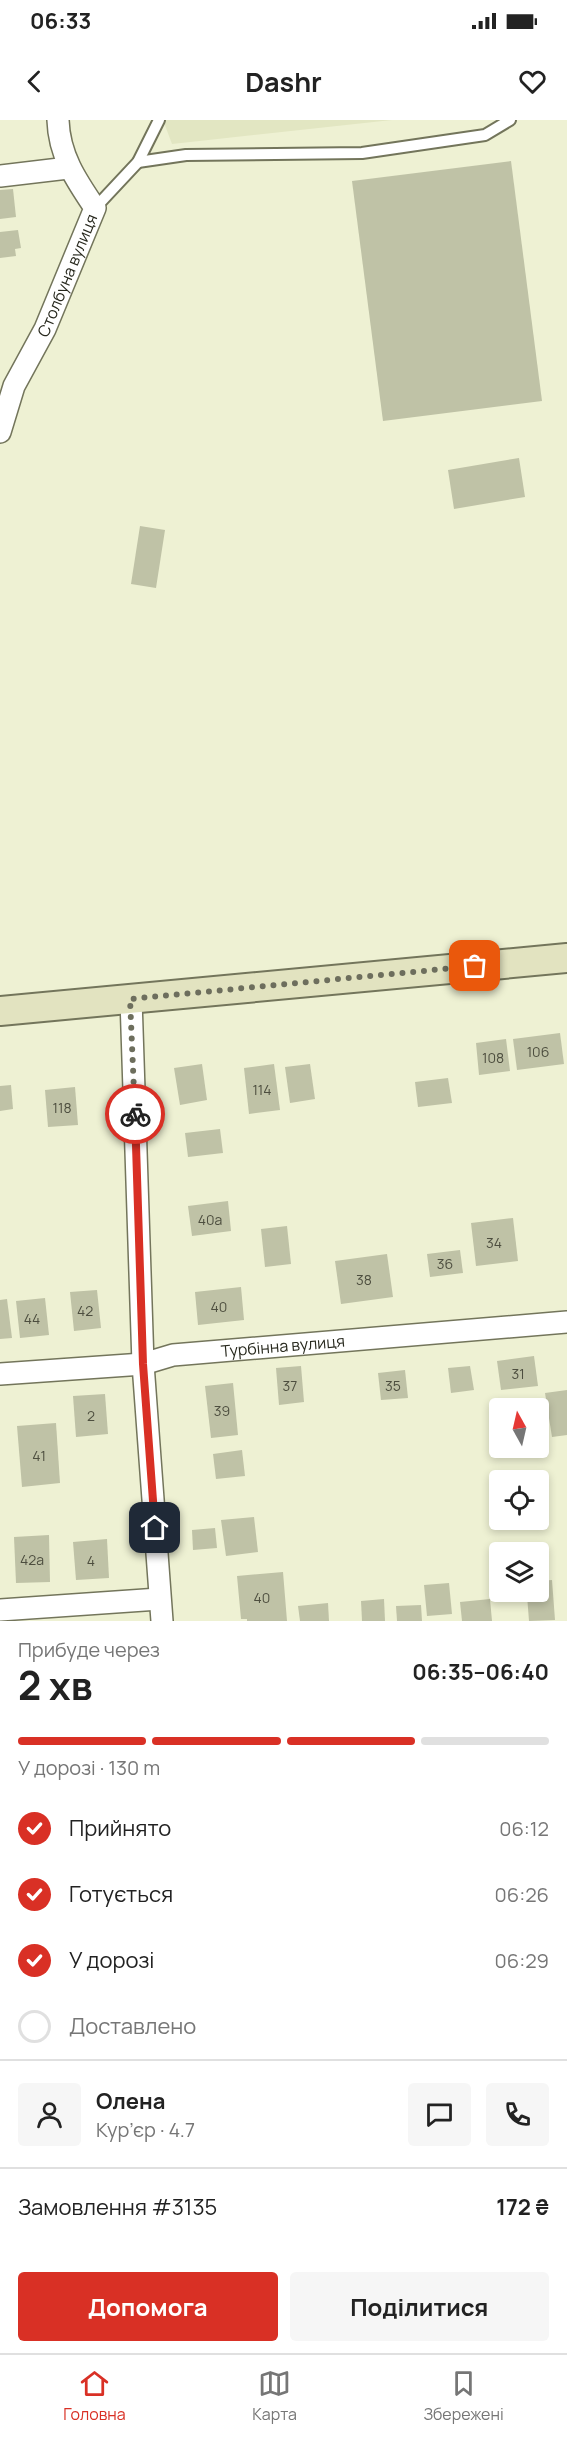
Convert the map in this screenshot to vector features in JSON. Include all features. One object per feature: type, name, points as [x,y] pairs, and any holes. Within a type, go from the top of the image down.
[{"type":"main road","points":[[0,1011],[567,958]]},
{"type":"street","name":"Столбуна вулиця","points":[[0,432],[7,386],[45,329],[95,208],[69,168],[58,131],[58,120]]},
{"type":"street","points":[[0,176],[69,168]]},
{"type":"street","points":[[130,999],[143,1364],[162,1621]]},
{"type":"street","name":"Турбінна вулиця","points":[[0,1374],[143,1364],[173,1355],[567,1322]]},
{"type":"street","points":[[0,1610],[159,1599]]},
{"type":"lane","points":[[95,208],[138,162],[159,120]]},
{"type":"lane","points":[[138,162],[186,155],[362,153],[485,135],[510,120]]},
{"type":"shaded area","points":[[163,120],[392,120],[172,144]]},
{"type":"building","points":[[511,161],[542,401],[383,421],[352,181]]},
{"type":"building","points":[[13,189],[16,217],[0,219],[0,190]]},
{"type":"building","points":[[18,230],[21,248],[15,249],[16,256],[0,258],[0,232]]},
{"type":"building","points":[[519,458],[525,497],[454,509],[448,470]]},
{"type":"building","points":[[140,526],[165,530],[156,588],[131,584]]},
{"type":"building","points":[[560,1033],[564,1064],[517,1070],[513,1039]]},
{"type":"building","points":[[506,1039],[510,1071],[479,1075],[476,1043]]},
{"type":"building","points":[[202,1064],[207,1100],[180,1105],[174,1068]]},
{"type":"building","points":[[274,1064],[280,1110],[249,1114],[244,1068]]},
{"type":"building","points":[[310,1064],[315,1099],[290,1103],[285,1067]]},
{"type":"building","points":[[448,1078],[452,1103],[418,1107],[415,1082]]},
{"type":"building","points":[[11,1085],[13,1109],[0,1111],[0,1086]]},
{"type":"building","points":[[75,1087],[78,1125],[48,1127],[45,1090]]},
{"type":"building","points":[[220,1129],[223,1153],[188,1157],[185,1133]]},
{"type":"building","points":[[228,1201],[231,1231],[192,1236],[188,1206]]},
{"type":"building","points":[[513,1218],[518,1261],[476,1266],[471,1223]]},
{"type":"building","points":[[287,1226],[291,1264],[265,1267],[261,1229]]},
{"type":"building","points":[[460,1250],[463,1273],[430,1277],[427,1254]]},
{"type":"building","points":[[387,1254],[393,1297],[341,1304],[335,1261]]},
{"type":"building","points":[[241,1287],[244,1320],[198,1325],[195,1292]]},
{"type":"building","points":[[97,1290],[101,1328],[74,1331],[70,1292]]},
{"type":"building","points":[[45,1298],[49,1335],[20,1338],[16,1301]]},
{"type":"building","points":[[7,1299],[12,1338],[0,1339],[0,1300]]},
{"type":"building","points":[[534,1356],[538,1386],[501,1390],[497,1361]]},
{"type":"building","points":[[301,1366],[304,1402],[279,1405],[276,1368]]},
{"type":"building","points":[[470,1366],[474,1390],[451,1393],[448,1368]]},
{"type":"building","points":[[405,1370],[408,1398],[381,1400],[378,1373]]},
{"type":"building","points":[[233,1383],[238,1435],[211,1438],[205,1386]]},
{"type":"building","points":[[567,1390],[567,1435],[552,1437],[549,1398],[546,1398],[545,1393]]},
{"type":"building","points":[[105,1394],[108,1434],[76,1437],[73,1396]]},
{"type":"building","points":[[56,1423],[60,1483],[22,1487],[17,1426]]},
{"type":"building","points":[[242,1450],[245,1476],[216,1479],[213,1454]]},
{"type":"building","points":[[254,1517],[258,1552],[226,1556],[221,1520]]},
{"type":"building","points":[[215,1528],[217,1548],[193,1550],[192,1530]]},
{"type":"building","points":[[49,1535],[50,1582],[16,1583],[14,1537]]},
{"type":"building","points":[[107,1539],[109,1578],[76,1580],[73,1542]]},
{"type":"building","points":[[283,1572],[287,1621],[241,1619],[237,1576]]},
{"type":"building","points":[[549,1580],[552,1580],[555,1620],[529,1621],[528,1602],[549,1602]]},
{"type":"building","points":[[449,1583],[452,1614],[427,1616],[424,1585]]},
{"type":"building","points":[[384,1599],[385,1621],[362,1621],[361,1601]]},
{"type":"building","points":[[489,1599],[492,1621],[462,1621],[460,1602]]},
{"type":"building","points":[[328,1603],[329,1621],[300,1621],[298,1606]]},
{"type":"building","points":[[421,1605],[422,1621],[397,1621],[396,1606]]},
{"type":"way so far","points":[[135,1114],[130,999],[475,966]]},
{"type":"route","points":[[135,1114],[143,1364],[155,1528]]}]
